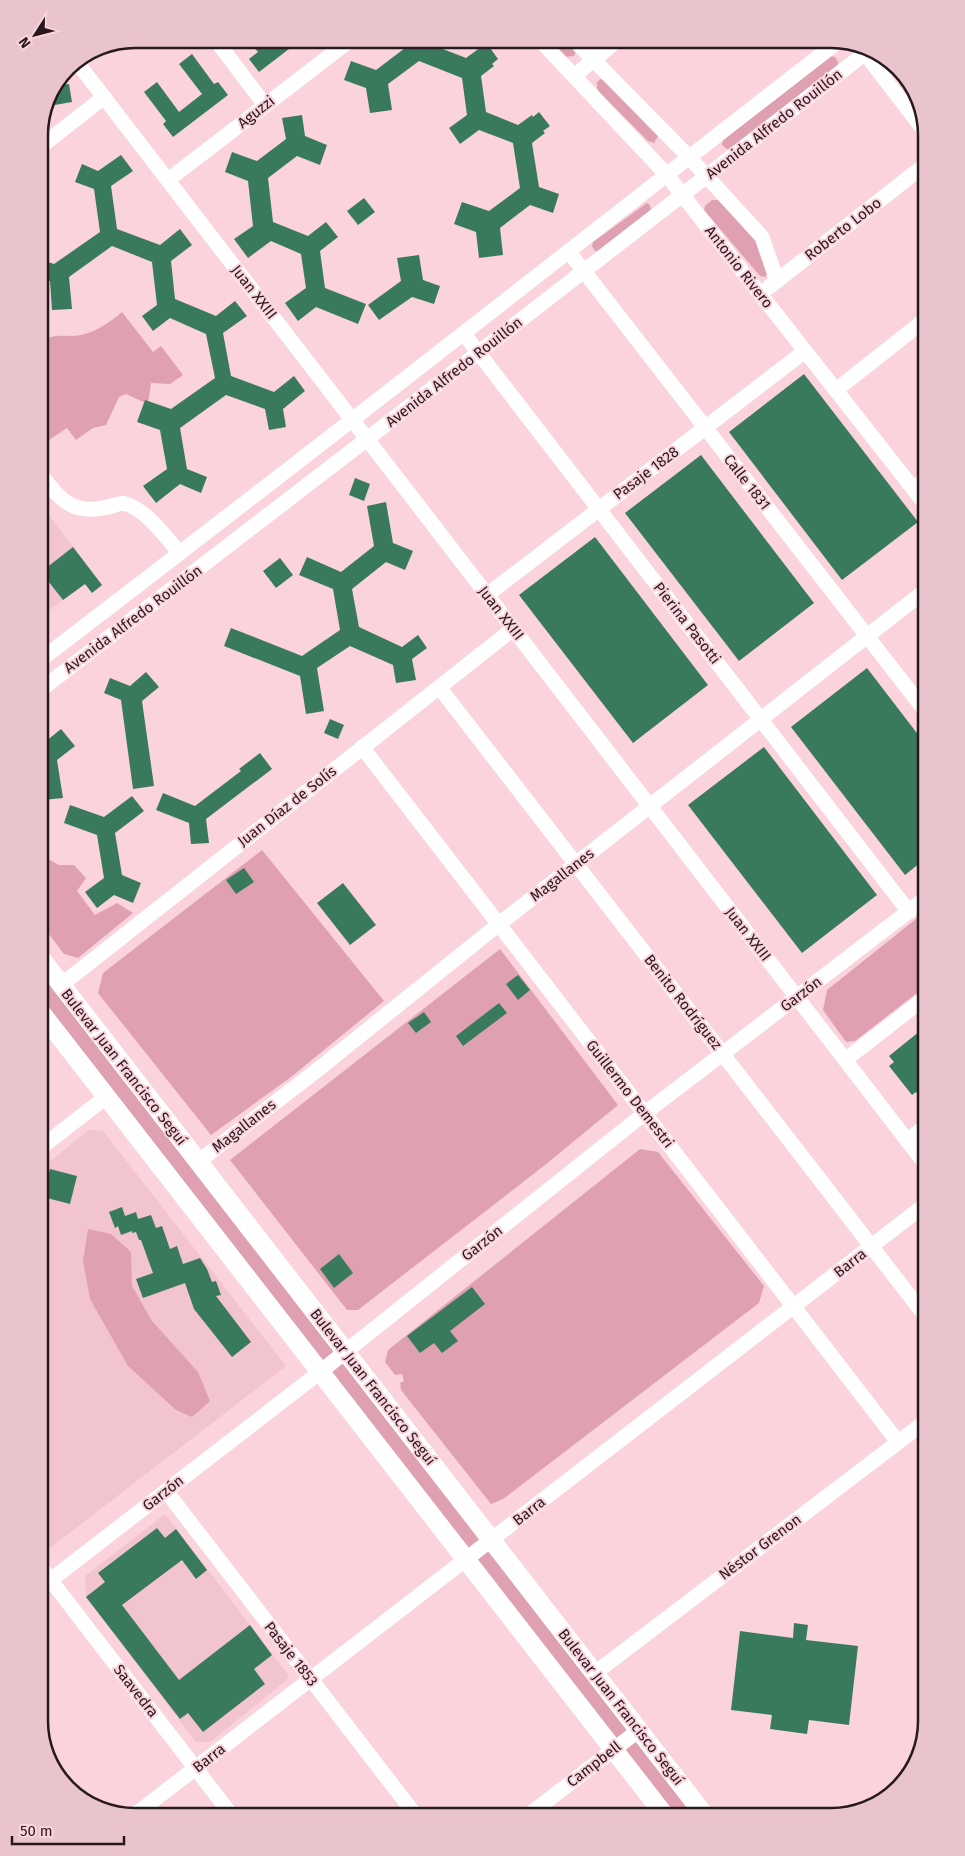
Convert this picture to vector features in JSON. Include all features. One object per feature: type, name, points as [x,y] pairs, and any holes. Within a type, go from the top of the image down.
[{"type":"main road","name":"Bulevar Juan Francisco Seguí","points":[[48,968],[699,1808]]},
{"type":"main road","points":[[48,1022],[659,1808]]},
{"type":"street","points":[[222,48],[265,105]]},
{"type":"street","name":"Aguzzi","points":[[168,180],[265,105],[334,48]]},
{"type":"street","name":"Antonio Rivero","points":[[548,48],[666,174],[918,495]]},
{"type":"street","name":"Antonio Rivero","points":[[582,48],[689,157],[762,237],[777,281]]},
{"type":"street","points":[[574,76],[607,48]]},
{"type":"street","name":"Avenida Alfredo Rouillón","points":[[48,654],[464,334],[666,174],[830,48]]},
{"type":"street","name":"Avenida Alfredo Rouillón","points":[[48,684],[584,272],[861,53]]},
{"type":"street","points":[[867,55],[916,120]]},
{"type":"street","name":"Juan XXIII","points":[[80,67],[918,1155]]},
{"type":"street","points":[[48,141],[104,97]]},
{"type":"street","name":"Roberto Lobo","points":[[760,293],[918,170]]},
{"type":"street","name":"Calle 1831","points":[[569,252],[918,702]]},
{"type":"street","points":[[836,390],[918,325]]},
{"type":"street","name":"Pierina Pasotti","points":[[464,334],[909,912]]},
{"type":"street","name":"Pasaje 1828","points":[[487,595],[805,352]]},
{"type":"street","points":[[48,484],[59,498],[73,507],[90,510],[123,503],[135,508],[180,553]]},
{"type":"street","points":[[914,489],[918,486]]},
{"type":"street","name":"Magallanes","points":[[198,1162],[316,1071],[498,924],[918,596]]},
{"type":"street","name":"Juan Díaz de Solís","points":[[61,985],[513,629]]},
{"type":"street","name":"Benito Rodríguez","points":[[439,687],[918,1306]]},
{"type":"street","name":"Guillermo Demestri","points":[[362,747],[898,1442]]},
{"type":"street","name":"Garzón","points":[[48,1581],[320,1372],[645,1113],[918,905]]},
{"type":"street","points":[[845,1060],[918,1004]]},
{"type":"street","points":[[48,1142],[106,1096]]},
{"type":"street","points":[[907,1141],[918,1132]]},
{"type":"street","name":"Barra","points":[[144,1808],[918,1210]]},
{"type":"street","name":"Néstor Grenon","points":[[595,1673],[918,1427]]},
{"type":"street","name":"Pasaje 1853","points":[[166,1491],[410,1808]]},
{"type":"street","name":"Saavedra","points":[[48,1589],[226,1808]]},
{"type":"street","name":"Campbell","points":[[538,1808],[639,1730]]},
{"type":"shaded area","points":[[556,48],[573,48],[576,52],[574,56],[564,57]]},
{"type":"shaded area","points":[[830,56],[835,57],[838,62],[837,68],[732,148],[727,149],[722,145],[723,139]]},
{"type":"shaded area","points":[[601,79],[607,82],[651,127],[658,136],[654,143],[648,141],[600,93],[597,88],[597,82]]},
{"type":"shaded area","points":[[712,200],[718,200],[757,240],[768,272],[765,277],[760,276],[704,210],[705,206]]},
{"type":"shaded area","points":[[647,203],[650,205],[651,210],[601,251],[595,251],[592,246],[593,242]]},
{"type":"shaded area","points":[[122,312],[153,352],[161,346],[183,375],[170,384],[151,383],[148,404],[126,394],[119,397],[106,425],[93,428],[76,440],[67,428],[48,441],[48,338],[76,336],[87,333]]},
{"type":"shaded area","points":[[48,514],[95,576],[48,611]]},
{"type":"shaded area","points":[[262,850],[384,1001],[291,1077],[211,1135],[98,993],[103,973]]},
{"type":"shaded area","points":[[48,859],[59,865],[74,865],[86,878],[77,891],[95,915],[117,903],[133,913],[78,958],[64,954],[48,933]]},
{"type":"shaded area","points":[[918,917],[918,992],[855,1041],[846,1042],[823,1010],[827,990]]},
{"type":"shaded area","points":[[500,949],[618,1105],[545,1165],[358,1310],[347,1310],[230,1160]]},
{"type":"shaded area","points":[[48,968],[699,1808],[659,1808],[48,1022]]},
{"type":"shaded area","points":[[89,1130],[103,1131],[286,1366],[50,1548],[48,1545],[48,1163]]},
{"type":"shaded area","points":[[640,1149],[658,1152],[764,1286],[759,1303],[503,1499],[491,1504],[401,1390],[400,1383],[404,1381],[402,1374],[395,1375],[385,1362],[388,1350]]},
{"type":"shaded area","points":[[88,1229],[111,1234],[131,1252],[132,1286],[152,1321],[198,1372],[210,1401],[192,1417],[176,1410],[128,1366],[90,1299],[83,1261]]},
{"type":"shaded area","points":[[165,1514],[289,1676],[287,1680],[210,1742],[196,1742],[86,1597],[85,1576]]},
{"type":"building","points":[[255,48],[290,48],[259,72],[249,59],[258,52]]},
{"type":"building","points":[[405,48],[440,48],[466,58],[480,48],[490,48],[498,59],[492,64],[494,66],[481,76],[486,112],[518,125],[539,112],[550,126],[543,131],[545,133],[532,143],[539,187],[559,194],[553,213],[530,205],[500,228],[503,255],[479,258],[476,232],[454,224],[462,202],[489,211],[520,188],[513,143],[479,130],[460,144],[449,128],[467,115],[462,78],[419,61],[388,84],[392,110],[370,113],[366,88],[344,80],[351,61],[376,70]]},
{"type":"building","points":[[192,54],[214,84],[218,82],[228,95],[173,137],[163,124],[166,121],[144,92],[157,82],[179,112],[202,94],[179,64]]},
{"type":"building","points":[[69,84],[72,102],[52,105],[56,96],[63,85]]},
{"type":"building","points":[[302,115],[305,136],[327,145],[320,165],[297,156],[268,178],[273,222],[308,236],[326,222],[338,237],[320,251],[325,288],[366,304],[358,324],[316,307],[298,321],[285,303],[306,288],[301,254],[271,241],[248,258],[234,239],[253,226],[248,181],[225,172],[232,152],[257,161],[286,139],[282,118]]},
{"type":"building","points":[[121,155],[133,171],[111,186],[117,229],[160,245],[180,229],[192,245],[171,261],[175,299],[216,316],[235,301],[247,316],[223,333],[231,376],[274,392],[294,376],[305,391],[283,409],[286,427],[269,430],[265,409],[226,395],[180,428],[187,469],[207,477],[201,493],[180,484],[156,503],[143,486],[167,469],[160,430],[137,422],[145,400],[171,409],[215,378],[206,334],[170,318],[153,331],[142,316],[157,305],[152,262],[112,246],[69,277],[72,309],[52,310],[50,281],[48,280],[48,262],[54,264],[100,232],[94,189],[75,182],[82,164],[98,171]]},
{"type":"building","points":[[364,198],[375,212],[358,225],[347,211]]},
{"type":"building","points":[[419,255],[423,280],[440,286],[434,304],[412,297],[379,320],[368,305],[401,281],[397,258]]},
{"type":"building","points":[[804,374],[918,522],[842,580],[729,432]]},
{"type":"building","points":[[701,455],[814,603],[739,661],[625,513]]},
{"type":"building","points":[[355,478],[370,484],[364,501],[349,495]]},
{"type":"building","points":[[386,502],[393,543],[413,551],[405,570],[386,562],[352,589],[359,627],[402,647],[418,635],[427,648],[412,659],[416,680],[396,683],[393,665],[350,646],[317,668],[324,711],[306,714],[300,676],[224,646],[231,628],[302,656],[340,630],[333,589],[299,575],[307,557],[341,572],[374,546],[367,506]]},
{"type":"building","points":[[595,537],[708,685],[633,743],[519,595]]},
{"type":"building","points":[[73,547],[102,585],[92,593],[85,584],[63,600],[48,581],[48,567]]},
{"type":"building","points":[[280,558],[293,575],[276,588],[263,571]]},
{"type":"building","points":[[867,668],[918,735],[918,864],[905,875],[791,727]]},
{"type":"building","points":[[146,672],[159,687],[142,701],[154,786],[133,789],[121,700],[104,693],[110,678],[130,686]]},
{"type":"building","points":[[330,719],[344,725],[338,739],[324,733]]},
{"type":"building","points":[[61,729],[75,746],[57,760],[63,798],[48,800],[48,740]]},
{"type":"building","points":[[764,747],[877,895],[802,953],[688,805]]},
{"type":"building","points":[[260,753],[272,769],[206,819],[209,843],[191,844],[189,823],[156,810],[163,793],[195,806],[241,771],[239,769]]},
{"type":"building","points":[[132,796],[144,811],[115,833],[122,875],[141,883],[133,903],[114,895],[97,908],[85,892],[104,878],[97,835],[64,823],[70,805],[104,817]]},
{"type":"building","points":[[244,868],[254,882],[236,894],[226,880]]},
{"type":"building","points":[[343,883],[376,925],[350,945],[317,903]]},
{"type":"building","points":[[518,975],[530,990],[518,1000],[506,984]]},
{"type":"building","points":[[499,1003],[507,1013],[463,1046],[456,1036]]},
{"type":"building","points":[[424,1012],[431,1022],[416,1033],[408,1023]]},
{"type":"building","points":[[918,1033],[918,1095],[916,1092],[912,1095],[889,1066],[894,1062],[889,1056]]},
{"type":"building","points":[[50,1169],[77,1176],[70,1204],[48,1198]]},
{"type":"building","points":[[122,1207],[125,1216],[136,1212],[138,1219],[151,1215],[156,1228],[162,1226],[170,1249],[177,1246],[183,1264],[200,1258],[212,1282],[216,1281],[221,1295],[216,1296],[251,1342],[232,1357],[194,1309],[185,1283],[143,1298],[136,1279],[153,1273],[141,1240],[139,1240],[136,1232],[132,1233],[132,1231],[121,1235],[118,1226],[115,1228],[109,1212]]},
{"type":"building","points":[[339,1254],[353,1273],[334,1288],[320,1269]]},
{"type":"building","points":[[472,1287],[485,1304],[450,1331],[458,1341],[442,1353],[434,1343],[420,1353],[407,1336]]},
{"type":"building","points":[[157,1528],[165,1538],[176,1529],[207,1570],[196,1579],[182,1560],[122,1605],[179,1680],[250,1625],[272,1655],[254,1669],[265,1684],[203,1732],[188,1713],[180,1719],[86,1597],[105,1582],[98,1573]]},
{"type":"building","points":[[794,1623],[808,1625],[806,1640],[858,1646],[849,1725],[809,1720],[807,1734],[770,1729],[772,1715],[731,1710],[740,1631],[793,1638]]}]
